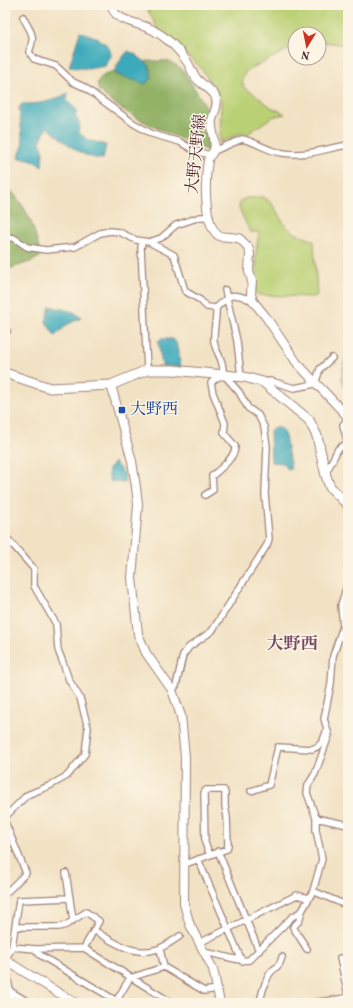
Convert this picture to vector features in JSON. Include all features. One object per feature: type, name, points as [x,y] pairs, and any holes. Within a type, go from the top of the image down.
[{"type":"main road","points":[[5,373],[50,388],[111,385],[147,370],[223,375],[263,382],[309,420],[316,436],[325,474],[330,487],[348,505]]},
{"type":"street","name":"大野天野線","points":[[112,5],[112,10],[119,17],[152,30],[170,41],[182,54],[198,81],[215,96],[216,103],[212,120],[212,153],[206,199],[212,227],[219,236],[239,238],[248,247],[250,253],[249,272],[252,281],[251,294],[253,301],[266,317],[296,363],[348,418]]},
{"type":"street","points":[[23,17],[33,34],[33,42],[29,52],[34,59],[56,66],[73,82],[84,88],[132,124],[152,134],[180,142],[195,151],[212,153],[242,139],[264,149],[279,152],[308,154],[348,145]]},
{"type":"street","points":[[200,217],[207,207]]},
{"type":"street","points":[[149,242],[161,238],[176,225],[200,217],[210,217]]},
{"type":"street","points":[[5,237],[14,238],[27,247],[46,250],[75,247],[100,233],[110,231],[119,232],[130,238],[149,242],[174,255],[188,294],[200,300],[207,308],[216,308],[227,297],[232,295],[248,299]]},
{"type":"street","points":[[142,241],[141,248],[147,370]]},
{"type":"street","points":[[225,290],[237,341],[241,377]]},
{"type":"street","points":[[172,690],[176,686],[183,655],[189,647],[212,631],[269,539],[265,494],[267,446],[264,427],[258,415],[248,408],[239,392],[223,375],[223,362],[214,341],[217,318],[216,308]]},
{"type":"street","points":[[263,382],[271,381],[294,388],[315,384],[320,369],[332,358]]},
{"type":"street","points":[[204,495],[213,490],[211,480],[212,476],[223,467],[235,450],[235,446],[224,433],[225,423],[211,383],[223,375]]},
{"type":"street","points":[[111,385],[132,461],[138,504],[132,578],[138,634],[146,652],[172,690],[180,716],[185,757],[184,904],[186,915],[213,969],[220,1003]]},
{"type":"street","points":[[325,474],[338,449],[346,444],[347,440],[343,425],[348,418]]},
{"type":"street","points":[[5,536],[34,569],[34,586],[50,611],[56,624],[58,650],[69,680],[80,698],[88,728],[85,754],[72,771],[49,786],[27,795],[5,817]]},
{"type":"street","points":[[307,949],[306,941],[293,928],[299,921],[308,898],[313,891],[322,859],[316,830],[316,818],[307,793],[308,785],[315,774],[329,735],[324,719],[331,684],[333,656],[343,626],[341,606],[348,582]]},
{"type":"street","points":[[251,791],[270,785],[278,747],[312,749],[317,747],[321,744],[327,727]]},
{"type":"street","points":[[184,863],[227,849],[227,817],[224,790],[206,790],[204,793],[205,842],[210,854]]},
{"type":"street","points":[[316,818],[348,825]]},
{"type":"street","points":[[5,822],[26,873],[5,894]]},
{"type":"street","points":[[218,851],[259,951]]},
{"type":"street","points":[[198,859],[242,961]]},
{"type":"street","points":[[66,873],[73,920]]},
{"type":"street","points":[[313,891],[348,906]]},
{"type":"street","points":[[199,943],[297,895],[308,898]]},
{"type":"street","points":[[12,1003],[8,989],[5,961],[12,946],[19,900],[70,898]]},
{"type":"street","points":[[205,953],[213,953],[242,961],[249,960],[292,917],[302,911]]},
{"type":"street","points":[[16,927],[59,927],[86,912],[99,921],[84,948]]},
{"type":"street","points":[[94,930],[124,948],[150,951],[160,949],[180,936]]},
{"type":"street","points":[[12,946],[35,949],[84,948],[172,1003]]},
{"type":"street","points":[[35,949],[40,954],[117,1002],[130,978],[164,967]]},
{"type":"street","points":[[160,949],[164,967],[204,991],[218,989]]},
{"type":"street","points":[[260,1003],[262,991],[270,973],[280,966],[282,957]]},
{"type":"street","points":[[313,1003],[346,1000],[348,995],[340,958]]},
{"type":"street","points":[[5,961],[75,1003]]},
{"type":"street","points":[[8,989],[30,1003]]},
{"type":"green space","points":[[145,5],[348,5],[348,40],[345,45],[327,42],[327,26],[287,26],[287,50],[246,71],[242,80],[244,88],[271,107],[285,114],[272,117],[246,135],[240,133],[220,143],[221,102],[217,92],[200,67],[158,29]]},
{"type":"green space","points":[[148,61],[169,61],[182,69],[207,108],[211,122],[208,151],[137,118],[111,101],[99,91],[98,82],[106,74],[120,68]]},
{"type":"green space","points":[[5,186],[19,200],[25,209],[33,228],[40,257],[30,262],[5,270]]},
{"type":"green space","points":[[263,197],[271,203],[289,229],[314,241],[317,295],[314,297],[258,295],[255,292],[256,252],[259,232],[250,232],[239,208],[240,201],[246,198]]},
{"type":"green space","points":[[348,345],[348,395],[341,378]]},
{"type":"water","points":[[80,32],[95,37],[108,46],[111,56],[105,66],[88,69],[69,67]]},
{"type":"water","points":[[128,51],[135,54],[149,65],[152,78],[145,84],[115,74],[121,59]]},
{"type":"water","points":[[68,93],[67,101],[78,111],[75,116],[80,124],[78,132],[88,140],[106,145],[103,159],[94,158],[72,148],[47,127],[40,142],[43,150],[42,166],[30,159],[18,158],[23,146],[19,108],[22,104],[46,102],[57,99]]},
{"type":"water","points":[[50,306],[74,312],[81,318],[68,324],[55,336],[46,322]]},
{"type":"water","points":[[161,339],[173,339],[176,342],[181,367],[162,366],[158,341]]},
{"type":"water","points":[[277,427],[284,431],[291,469],[286,468],[283,463],[271,462],[270,430]]},
{"type":"water","points":[[114,462],[125,475],[124,483],[110,481],[108,471]]},
{"type":"place","name":"大野西","points":[[122,410]]},
{"type":"district","name":"大野西","points":[[292,644]]}]
